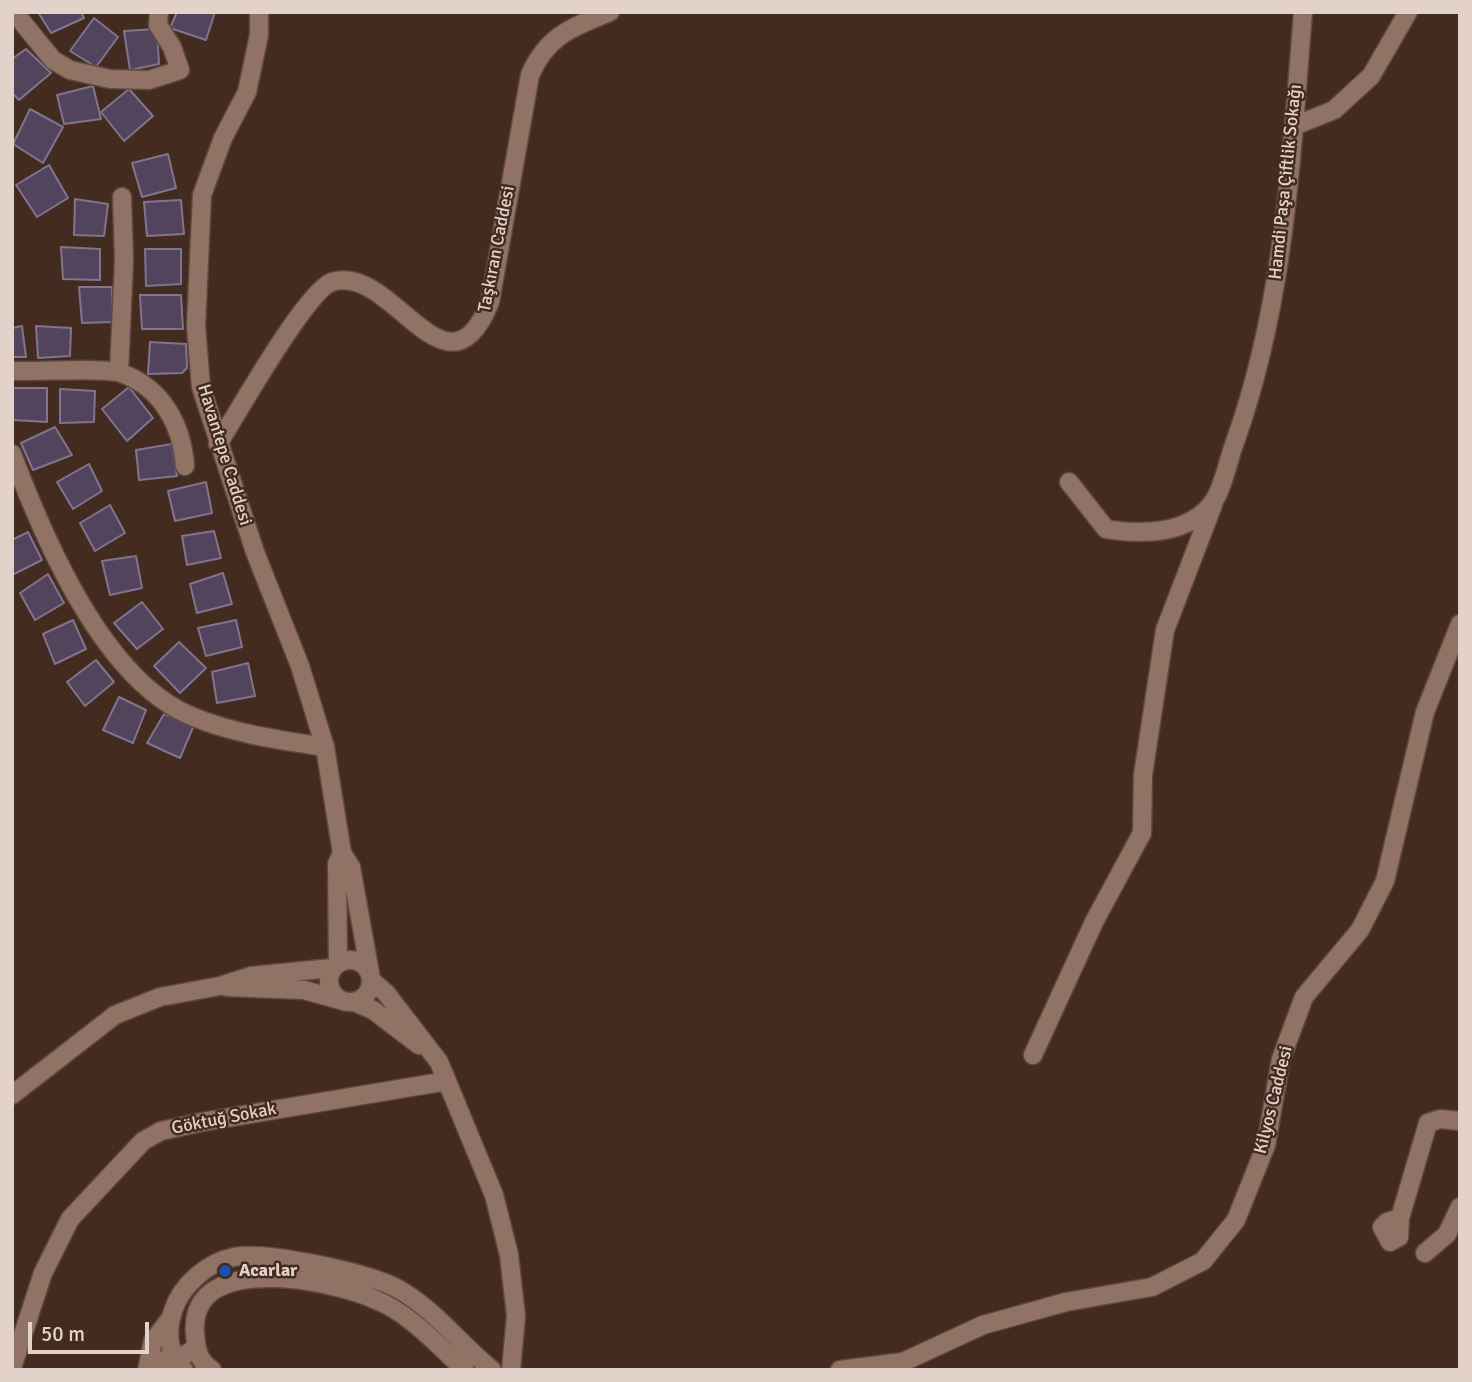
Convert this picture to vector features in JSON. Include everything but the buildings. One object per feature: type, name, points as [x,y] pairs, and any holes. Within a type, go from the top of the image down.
[{"type":"street","points":[[13,12],[53,60],[69,70],[110,79],[149,80],[180,70],[172,47],[158,25],[159,12]]},
{"type":"street","name":"Havantepe Caddesi","points":[[259,12],[258,35],[247,93],[223,138],[202,195],[196,326],[201,387],[255,552],[300,666],[325,747],[342,853],[351,867],[371,976]]},
{"type":"street","name":"Taşkıran Caddesi","points":[[219,443],[290,330],[329,283],[347,279],[375,290],[433,338],[448,343],[461,340],[482,321],[490,302],[534,66],[549,43],[572,27],[610,12]]},
{"type":"street","name":"Hamdi Paşa Çiftlik Sokağı","points":[[1033,1055],[1094,922],[1142,833],[1143,775],[1165,630],[1256,382],[1283,244],[1303,12]]},
{"type":"street","points":[[1294,126],[1334,110],[1371,76],[1408,12]]},
{"type":"street","points":[[119,372],[124,260],[122,197]]},
{"type":"street","points":[[12,372],[119,372],[140,382],[169,408],[183,440],[185,466]]},
{"type":"street","points":[[12,454],[36,519],[86,614],[148,691],[189,716],[242,733],[325,747]]},
{"type":"street","points":[[1069,482],[1106,529],[1128,533],[1167,531],[1195,517],[1214,501]]},
{"type":"street","name":"Kilyos Caddesi","points":[[840,1370],[903,1362],[983,1325],[1066,1303],[1152,1287],[1203,1261],[1236,1220],[1266,1145],[1281,1059],[1304,997],[1360,930],[1385,881],[1425,712],[1460,624]]},
{"type":"street","name":"Havantepe Caddesi","points":[[335,965],[337,864],[342,853]]},
{"type":"street","points":[[12,1095],[115,1015],[160,997],[220,986],[251,976],[335,965],[352,959],[366,966],[429,1049],[447,1081],[494,1195],[509,1255],[516,1316],[511,1370]]},
{"type":"street","points":[[335,965],[329,975],[330,989],[347,1001]]},
{"type":"street","points":[[347,1001],[367,994],[371,976]]},
{"type":"street","points":[[220,986],[304,990],[347,1001],[373,1010],[417,1044],[429,1049]]},
{"type":"street","name":"Göktuğ Sokak","points":[[12,1368],[43,1273],[70,1219],[143,1141],[161,1131],[202,1122],[447,1081]]},
{"type":"street","points":[[1400,1218],[1428,1123],[1440,1119],[1460,1121]]},
{"type":"street","points":[[1425,1254],[1447,1234],[1460,1207]]},
{"type":"street","points":[[189,1359],[170,1319],[186,1289],[198,1274],[234,1257],[286,1260],[362,1275],[398,1289],[431,1311],[492,1370]]},
{"type":"street","points":[[189,1359],[201,1306],[213,1292],[229,1283],[252,1277],[311,1281],[378,1300],[408,1318],[465,1370]]},
{"type":"street","points":[[159,1370],[167,1358],[189,1359]]},
{"type":"street","points":[[147,1370],[189,1359]]},
{"type":"place","name":"Acarlar","points":[[225,1271]]}]
